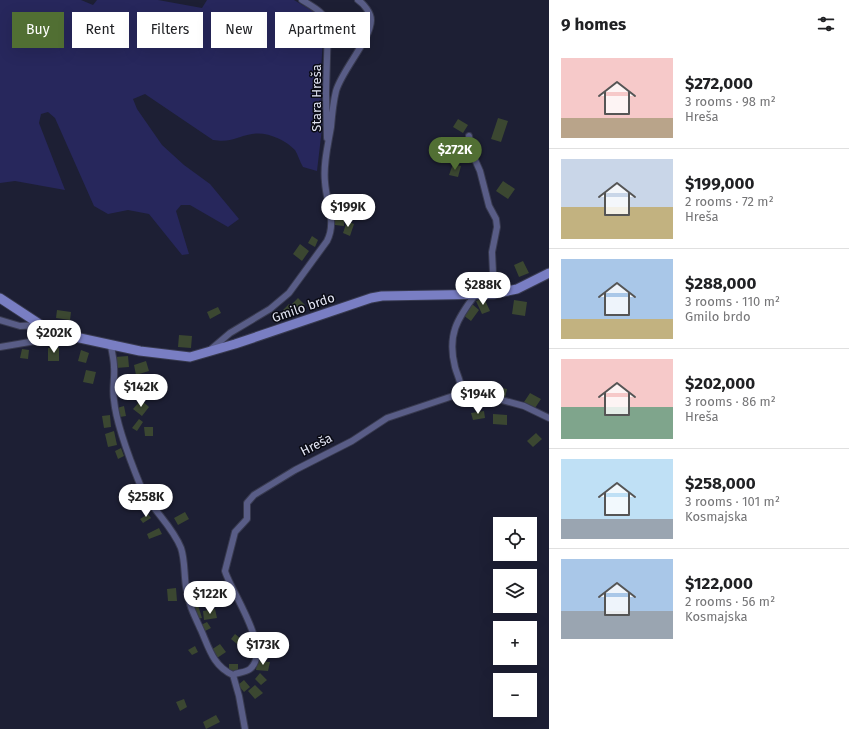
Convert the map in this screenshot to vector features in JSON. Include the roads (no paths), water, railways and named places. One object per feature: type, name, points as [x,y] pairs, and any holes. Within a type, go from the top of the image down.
[{"type":"main road","name":"Gmilo brdo","points":[[66,335],[112,346],[180,357],[190,357],[371,298],[390,296],[494,294],[517,289],[549,273]]},
{"type":"main road","points":[[0,298],[41,324],[66,335]]},
{"type":"street","name":"Stara Hreša","points":[[302,0],[322,12],[328,24],[325,127],[328,146]]},
{"type":"street","name":"Stara Hreša","points":[[328,146],[336,90],[344,72],[368,32],[370,26],[371,19],[367,10],[358,0]]},
{"type":"street","points":[[468,136],[472,153],[480,171],[489,206],[496,219],[497,227],[492,252],[494,294]]},
{"type":"street","points":[[206,353],[230,333],[270,309],[289,293],[330,236],[331,225],[324,182],[328,146]]},
{"type":"street","points":[[475,295],[460,316],[453,338],[455,366],[461,386],[468,391],[524,406],[549,418]]},
{"type":"street","points":[[0,320],[20,326],[41,324]]},
{"type":"street","points":[[0,347],[66,335]]},
{"type":"street","points":[[112,346],[114,366],[114,402],[117,416],[136,472],[148,499],[179,542],[182,550],[186,588],[190,608],[208,649],[219,665],[233,675],[239,696],[245,729]]},
{"type":"street","name":"Hreša","points":[[233,675],[249,670],[253,666],[256,643],[253,631],[224,571],[230,555],[235,532],[247,519],[247,503],[254,495],[300,467],[352,441],[387,418],[452,398],[461,391],[461,386]]}]
